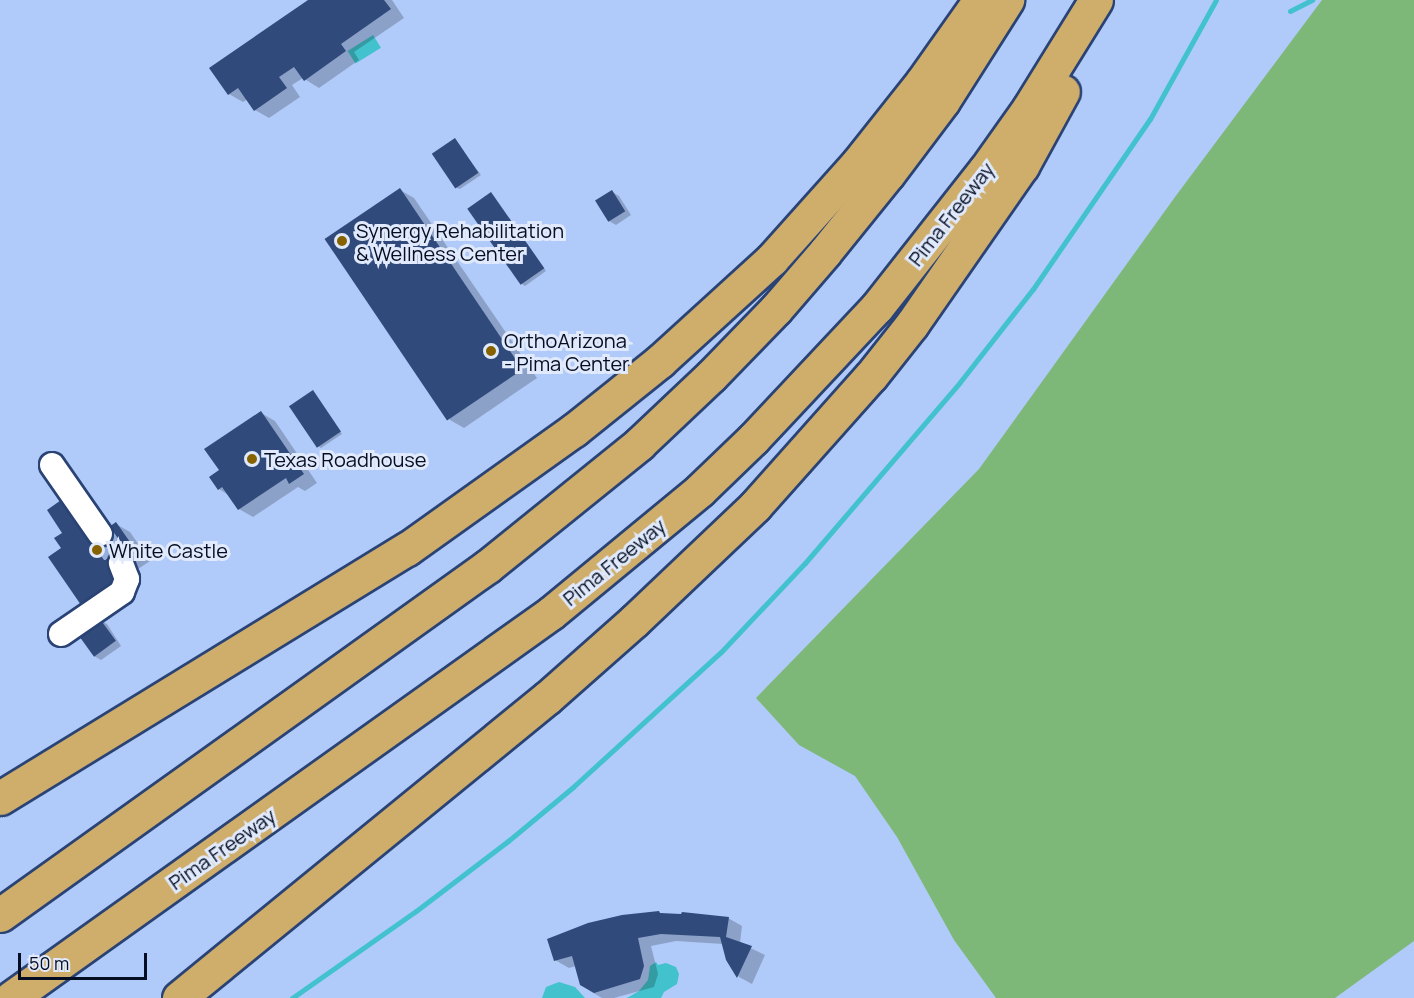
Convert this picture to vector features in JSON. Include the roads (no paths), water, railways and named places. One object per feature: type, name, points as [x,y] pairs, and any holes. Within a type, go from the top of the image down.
[{"type":"highway","points":[[0,798],[366,576],[518,471],[660,362],[772,259],[857,164],[922,82],[980,0]]},
{"type":"highway","points":[[0,915],[488,566],[639,444],[711,376],[776,309],[825,252],[888,174],[943,100],[1007,0]]},
{"type":"highway","name":"Pima Freeway","points":[[11,998],[551,613],[700,490],[818,372],[892,289],[1010,135],[1096,0]]},
{"type":"highway","points":[[179,998],[547,698],[634,621],[755,506],[872,376],[956,265],[1022,166],[1068,81],[1105,0]]},
{"type":"lane","points":[[52,465],[100,534]]},
{"type":"lane","points":[[61,634],[122,592],[127,579],[121,563]]},
{"type":"waterway","points":[[292,998],[416,911],[508,841],[573,787],[721,652],[805,563],[960,382],[1033,289],[1150,119],[1216,0]]},
{"type":"waterway","points":[[1290,11],[1312,0]]},
{"type":"tunnel","points":[[100,534],[121,563]]},
{"type":"place","name":"Synergy Rehabilitation & Wellness Center","points":[[342,241]]},
{"type":"place","name":"OrthoArizona - Pima Center","points":[[491,351]]},
{"type":"place","name":"Texas Roadhouse","points":[[252,459]]},
{"type":"place","name":"White Castle","points":[[97,550]]}]
